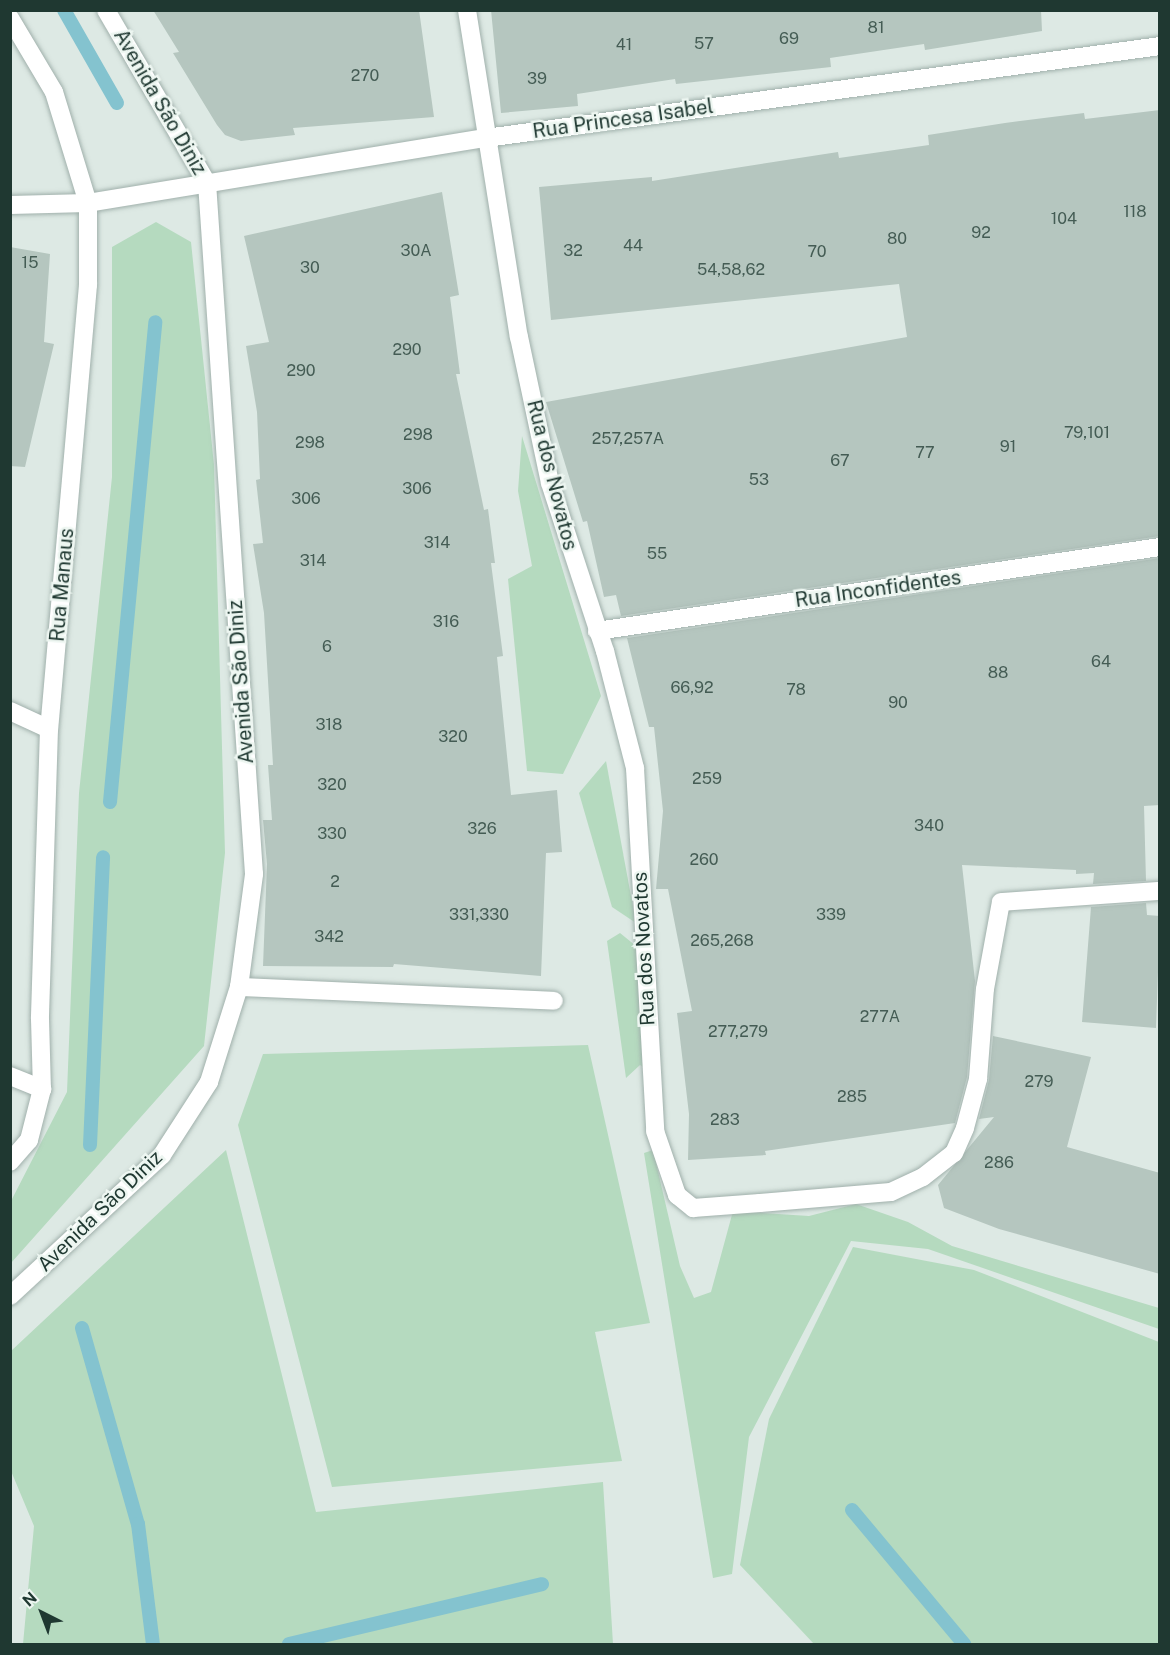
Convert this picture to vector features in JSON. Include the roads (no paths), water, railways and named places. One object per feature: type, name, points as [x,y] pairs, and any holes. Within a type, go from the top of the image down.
[{"type":"street","name":"Avenida São Diniz","points":[[10,1296],[162,1155],[208,1082],[239,987],[254,874],[207,183],[106,10]]},
{"type":"street","name":"Rua dos Novatos","points":[[467,10],[519,337],[550,483],[597,631],[634,768],[655,1131],[676,1195],[693,1208],[891,1192],[923,1177],[954,1153],[965,1128],[978,1079],[985,989],[1001,902],[1160,891]]},
{"type":"street","name":"Rua Manaus","points":[[10,18],[54,92],[88,203],[88,285],[49,729],[40,1018],[42,1089],[29,1140],[10,1162]]},
{"type":"street","name":"Rua Princesa Isabel","points":[[10,205],[88,203],[486,138],[1160,46]]},
{"type":"street","name":"Rua Inconfidentes","points":[[597,631],[1160,546]]},
{"type":"street","points":[[10,711],[49,729]]},
{"type":"street","points":[[239,987],[554,1001]]},
{"type":"street","points":[[10,1076],[42,1089]]},
{"type":"waterway","points":[[64,10],[117,103]]},
{"type":"waterway","points":[[110,802],[155,322]]},
{"type":"waterway","points":[[90,1145],[103,857]]},
{"type":"waterway","points":[[82,1328],[138,1524],[153,1644]]},
{"type":"waterway","points":[[852,1510],[964,1644]]},
{"type":"waterway","points":[[289,1644],[542,1584]]}]
